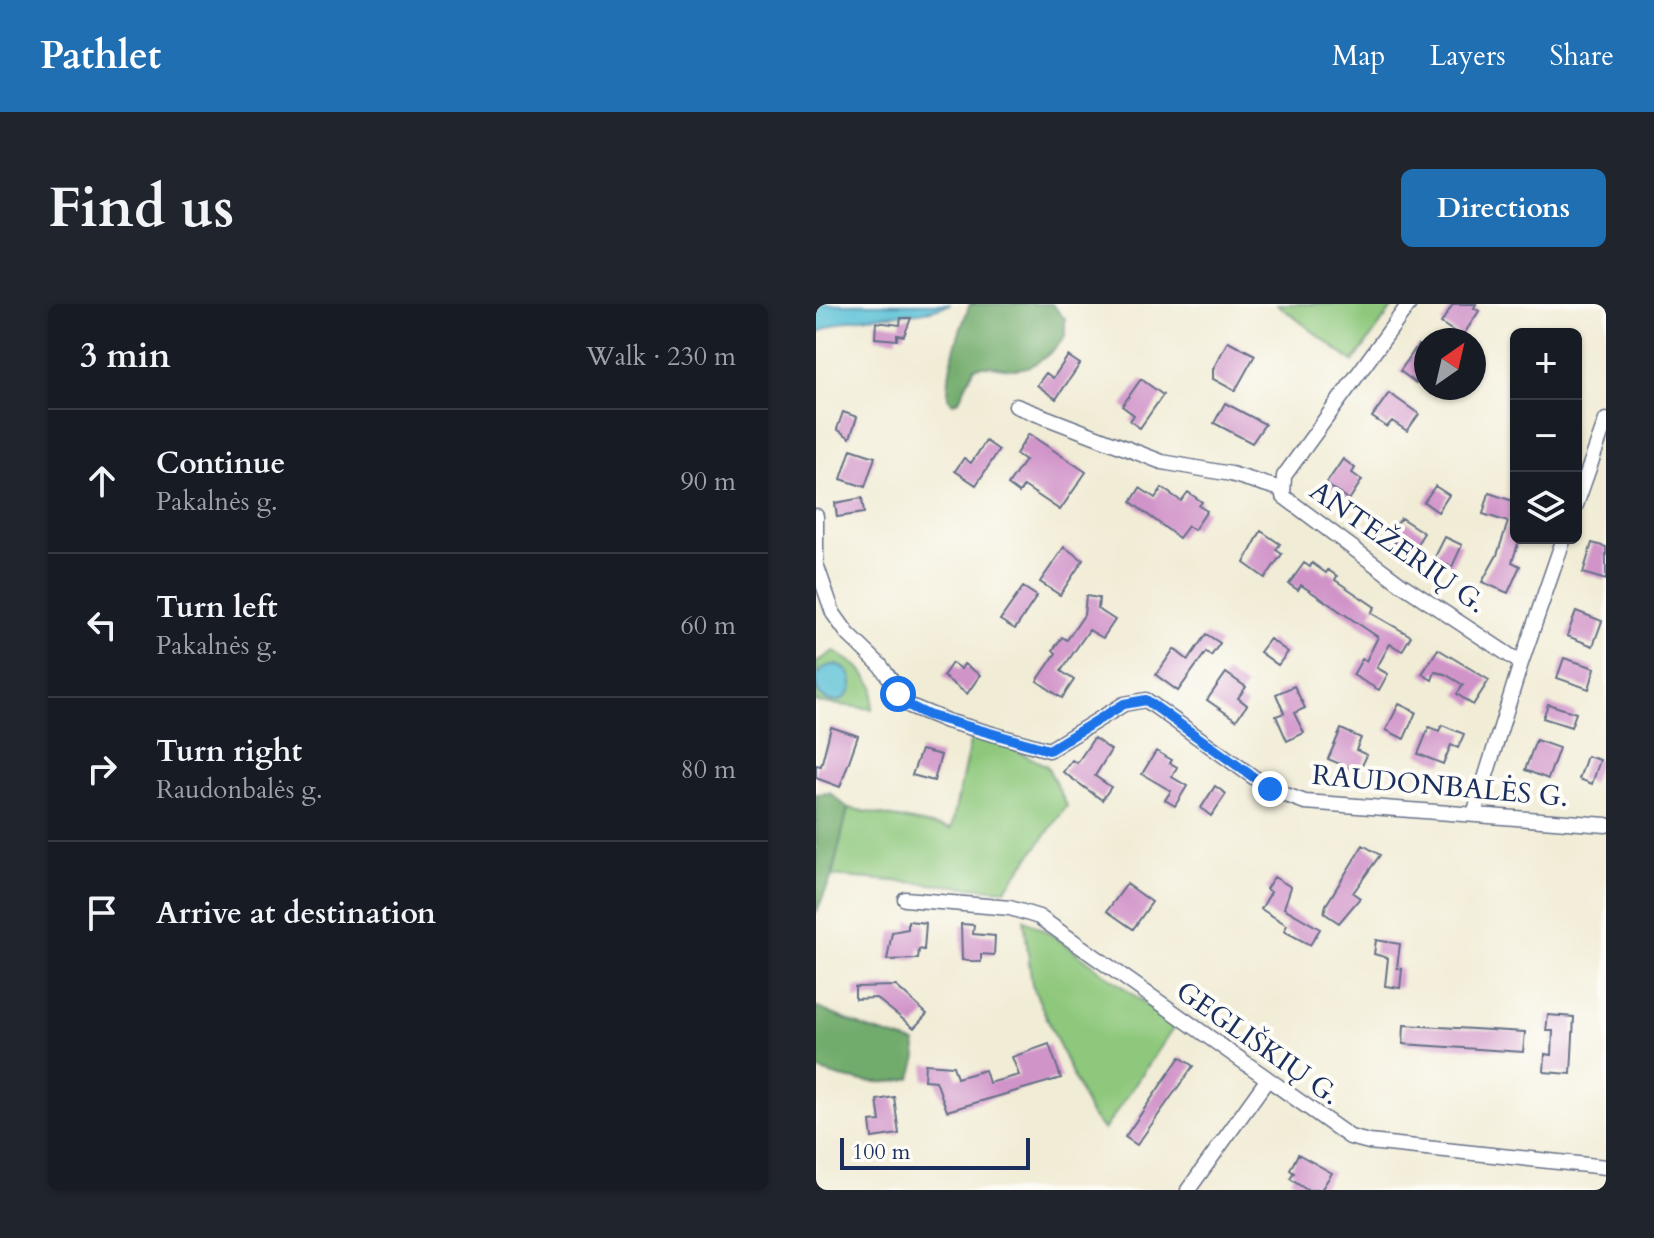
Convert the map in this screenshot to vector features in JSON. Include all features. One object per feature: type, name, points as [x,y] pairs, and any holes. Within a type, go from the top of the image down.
[{"type":"street","name":"ANTEŽERIŲ G.","points":[[1409,304],[1284,476],[1281,489],[1286,501],[1376,566],[1521,663]]},
{"type":"street","points":[[1016,406],[1162,462],[1231,474],[1281,489]]},
{"type":"street","points":[[1582,488],[1606,420]]},
{"type":"street","points":[[816,516],[816,562]]},
{"type":"street","points":[[1474,814],[1562,544]]},
{"type":"street","name":"RAUDONBALĖS G.","points":[[816,562],[833,613],[848,634],[880,665],[910,706],[928,715],[1049,750],[1124,704],[1146,700],[1285,796],[1305,802],[1606,825]]},
{"type":"street","name":"GEGLIŠKIŲ G.","points":[[905,899],[1010,908],[1039,917],[1337,1129],[1369,1142],[1606,1167]]},
{"type":"street","points":[[1188,1190],[1267,1080]]},
{"type":"green space","points":[[970,304],[1052,304],[1065,319],[1065,337],[1049,354],[1029,367],[975,367],[959,400],[953,403],[948,398],[951,362]]},
{"type":"green space","points":[[1277,304],[1395,304],[1353,362]]},
{"type":"green space","points":[[834,651],[860,668],[874,687],[872,709],[816,702],[816,685],[820,694],[816,663]]},
{"type":"green space","points":[[973,729],[1047,766],[1067,806],[1005,890],[832,876],[848,808],[951,829]]},
{"type":"green space","points":[[830,793],[848,808],[832,876],[816,913],[816,794]]},
{"type":"green space","points":[[1024,919],[1057,938],[1175,1026],[1104,1130],[1090,1114],[1032,985]]},
{"type":"green space","points":[[816,1007],[868,1029],[915,1043],[917,1057],[911,1078],[888,1082],[863,1081],[816,1069]]},
{"type":"water","points":[[816,304],[950,304],[916,312],[848,320],[816,334]]},
{"type":"water","points":[[834,665],[847,670],[852,683],[847,696],[834,701],[821,696],[816,683],[821,670]]},
{"type":"building","points":[[1453,304],[1476,304],[1474,308],[1479,311],[1468,328],[1448,328],[1441,323]]},
{"type":"building","points":[[901,318],[911,318],[904,336],[897,335],[897,340],[875,338],[876,322],[900,325]]},
{"type":"building","points":[[1228,341],[1255,355],[1235,391],[1213,379],[1213,369]]},
{"type":"building","points":[[1414,351],[1414,382],[1400,371]]},
{"type":"building","points":[[1068,356],[1080,364],[1056,399],[1037,385],[1046,373],[1053,378]]},
{"type":"building","points":[[1141,379],[1163,395],[1140,428],[1130,421],[1134,415],[1122,406]]},
{"type":"building","points":[[1389,393],[1419,414],[1407,431],[1392,421],[1387,427],[1372,417]]},
{"type":"building","points":[[1225,403],[1265,424],[1252,443],[1214,423]]},
{"type":"building","points":[[843,412],[857,417],[850,438],[837,429]]},
{"type":"building","points":[[1029,434],[1086,472],[1060,510],[1024,486],[1019,493],[1008,485],[1025,460],[1016,454]]},
{"type":"building","points":[[986,441],[999,450],[976,485],[955,471],[964,458],[971,463]]},
{"type":"building","points":[[851,449],[875,457],[865,487],[841,479]]},
{"type":"building","points":[[1343,459],[1355,468],[1352,473],[1362,480],[1349,500],[1326,484]]},
{"type":"building","points":[[1435,486],[1449,495],[1438,512],[1424,502]]},
{"type":"building","points":[[1140,488],[1155,498],[1162,488],[1181,501],[1188,492],[1202,502],[1199,506],[1207,511],[1194,530],[1188,526],[1179,538],[1131,502]]},
{"type":"building","points":[[1489,493],[1510,500],[1510,544],[1518,544],[1512,562],[1520,566],[1508,593],[1482,582],[1497,555],[1508,522],[1483,514]]},
{"type":"building","points":[[862,498],[864,513],[837,517],[835,503]]},
{"type":"building","points":[[1401,518],[1424,533],[1411,553],[1388,537]]},
{"type":"building","points":[[1261,531],[1280,544],[1276,550],[1282,554],[1265,578],[1244,563]]},
{"type":"building","points":[[1445,537],[1462,545],[1452,567],[1434,559]]},
{"type":"building","points":[[1592,543],[1606,547],[1606,580],[1583,573]]},
{"type":"building","points":[[1064,547],[1083,560],[1060,595],[1040,582]]},
{"type":"building","points":[[1304,563],[1310,567],[1312,563],[1326,573],[1328,570],[1337,576],[1335,580],[1375,607],[1371,613],[1411,636],[1402,651],[1390,644],[1377,668],[1388,674],[1379,690],[1353,675],[1362,659],[1366,661],[1378,637],[1301,585],[1298,590],[1289,584]]},
{"type":"building","points":[[1023,587],[1037,596],[1015,629],[1000,620]]},
{"type":"building","points":[[1086,596],[1099,598],[1098,609],[1115,620],[1103,638],[1089,630],[1061,671],[1074,680],[1062,698],[1037,681],[1056,653],[1053,650],[1062,637],[1067,640],[1084,615]]},
{"type":"building","points":[[1576,611],[1602,621],[1593,646],[1567,636]]},
{"type":"building","points":[[1206,634],[1220,643],[1211,656],[1206,652],[1178,691],[1156,675],[1174,649],[1188,660]]},
{"type":"building","points":[[1270,639],[1288,652],[1278,665],[1260,652]]},
{"type":"building","points":[[1438,649],[1489,680],[1473,705],[1457,694],[1463,685],[1445,674],[1435,672],[1432,680],[1422,674]]},
{"type":"building","points":[[1564,658],[1595,668],[1589,689],[1557,678]]},
{"type":"building","points":[[952,663],[961,669],[964,664],[980,675],[967,694],[943,676]]},
{"type":"building","points":[[1226,673],[1246,687],[1238,698],[1247,705],[1236,720],[1207,700]]},
{"type":"building","points":[[1294,686],[1305,708],[1294,713],[1304,733],[1287,741],[1276,716],[1284,713],[1276,694]]},
{"type":"building","points":[[1399,704],[1416,712],[1404,739],[1386,730]]},
{"type":"building","points":[[1548,704],[1576,713],[1571,727],[1543,718]]},
{"type":"building","points":[[1442,725],[1464,734],[1458,748],[1451,745],[1443,764],[1418,754],[1429,727],[1439,731]]},
{"type":"building","points":[[831,727],[858,736],[840,787],[816,778],[816,765],[821,766]]},
{"type":"building","points":[[1341,729],[1361,738],[1356,750],[1367,755],[1359,772],[1328,759]]},
{"type":"building","points":[[1094,738],[1111,750],[1095,776],[1111,787],[1102,800],[1063,772],[1072,760],[1077,763]]},
{"type":"building","points":[[1536,740],[1559,748],[1548,779],[1525,770]]},
{"type":"building","points":[[921,750],[941,755],[934,781],[912,775]]},
{"type":"building","points":[[1156,751],[1172,760],[1170,763],[1177,767],[1172,777],[1187,786],[1175,806],[1165,800],[1171,791],[1142,774]]},
{"type":"building","points":[[1587,756],[1600,760],[1592,784],[1579,779]]},
{"type":"building","points":[[1215,786],[1226,794],[1211,816],[1201,808]]},
{"type":"building","points":[[1363,845],[1380,855],[1353,893],[1360,898],[1339,923],[1324,913],[1326,905]]},
{"type":"building","points":[[1274,877],[1291,887],[1284,908],[1320,929],[1310,945],[1284,931],[1287,925],[1261,909],[1271,892],[1266,889]]},
{"type":"building","points":[[1127,884],[1152,902],[1133,929],[1107,911]]},
{"type":"building","points":[[908,921],[926,923],[924,950],[919,949],[918,959],[887,960],[892,932],[908,929]]},
{"type":"building","points":[[961,924],[974,925],[973,934],[995,936],[994,955],[981,954],[981,962],[962,960]]},
{"type":"building","points":[[1376,940],[1400,944],[1397,968],[1402,969],[1400,988],[1385,986],[1388,958],[1374,954]]},
{"type":"building","points":[[896,986],[927,1014],[914,1028],[876,998],[855,999],[855,987]]},
{"type":"building","points":[[1548,1015],[1574,1017],[1571,1074],[1544,1072],[1545,1054],[1552,1055],[1553,1031],[1546,1031]]},
{"type":"building","points":[[1404,1025],[1525,1032],[1523,1052],[1403,1044]]},
{"type":"building","points":[[1049,1044],[1061,1078],[947,1111],[936,1081],[924,1080],[925,1064],[953,1066],[957,1078],[985,1070],[989,1083],[1019,1075],[1012,1057]]},
{"type":"building","points":[[1180,1057],[1193,1066],[1137,1145],[1125,1137]]},
{"type":"building","points":[[894,1097],[899,1134],[872,1138],[870,1122],[880,1121],[877,1100]]},
{"type":"building","points":[[1298,1154],[1332,1173],[1321,1190],[1307,1190],[1290,1179],[1294,1173],[1290,1170]]},
{"type":"route","points":[[898,694],[910,706],[928,715],[1049,750],[1124,704],[1146,700],[1270,789]]}]
